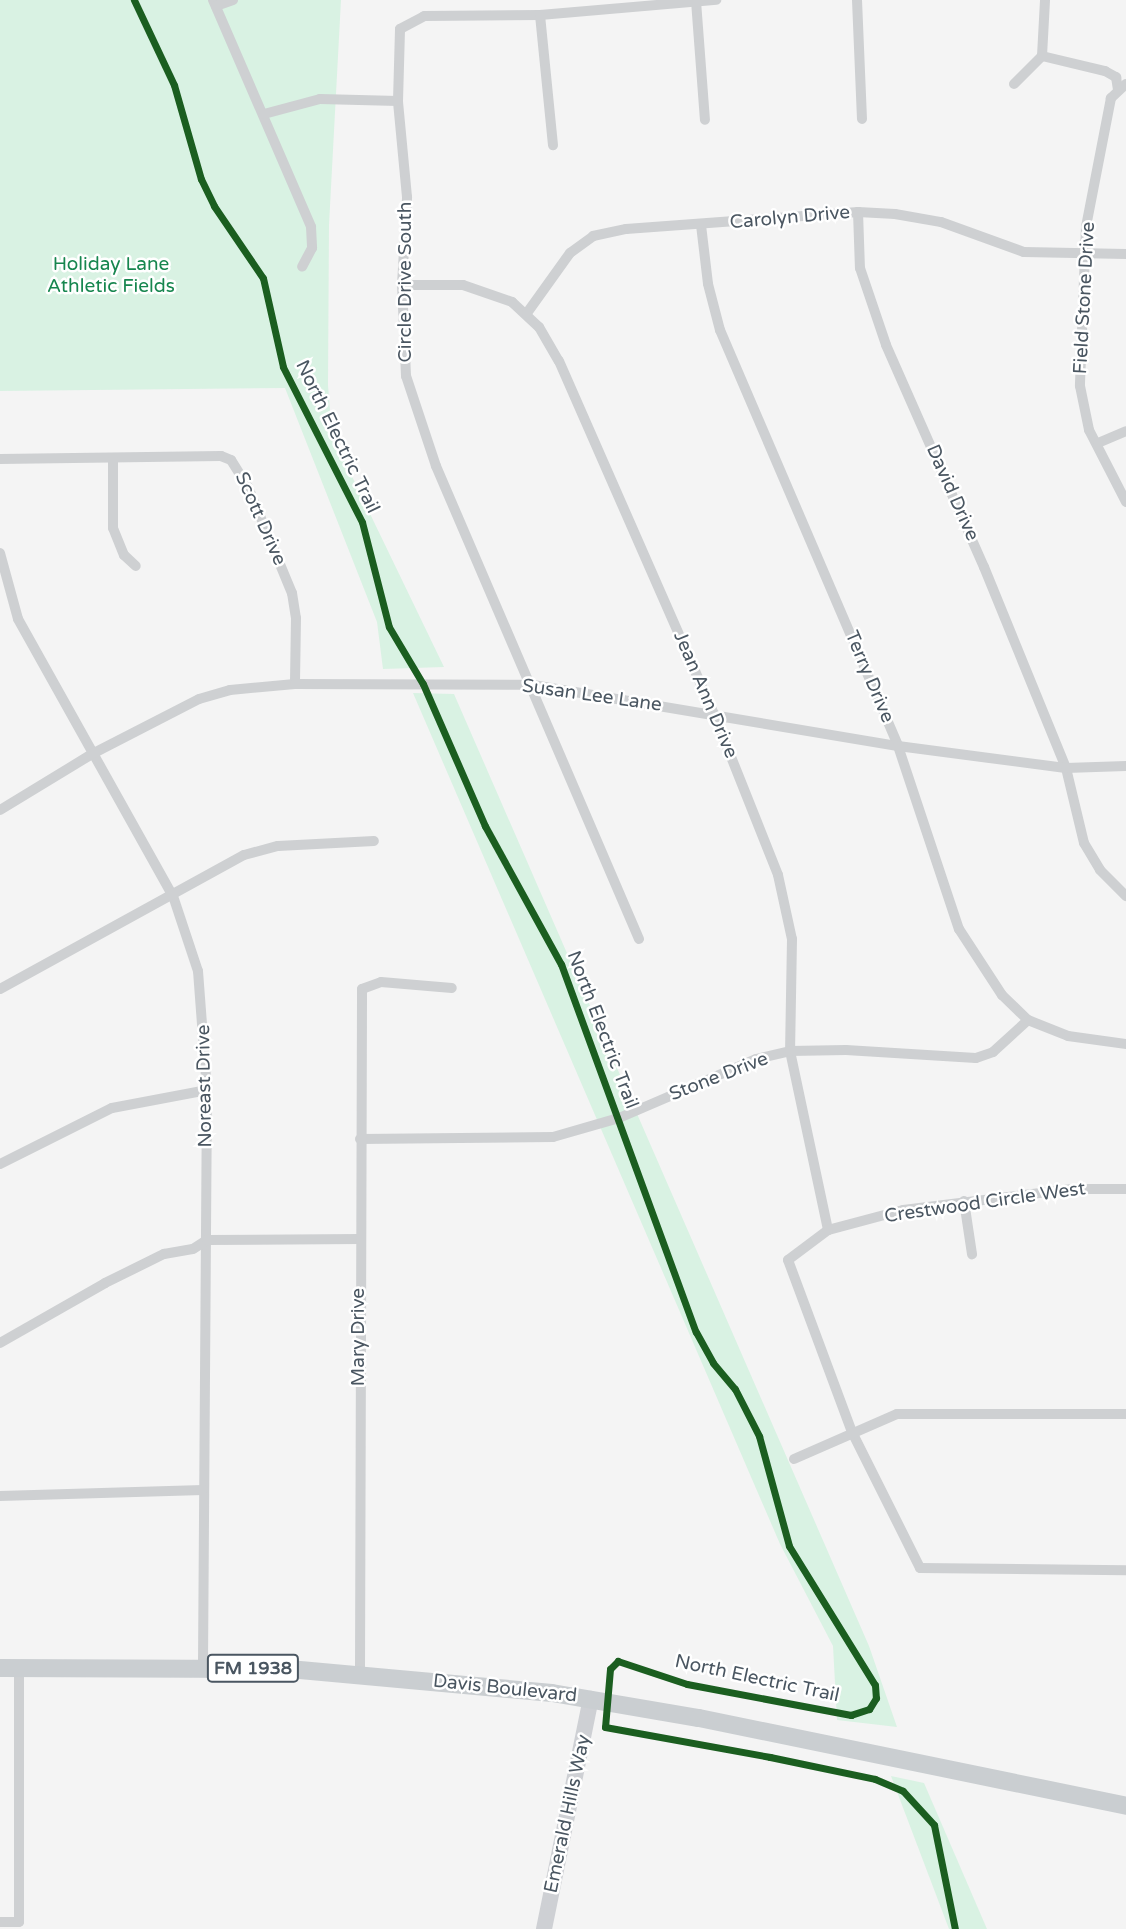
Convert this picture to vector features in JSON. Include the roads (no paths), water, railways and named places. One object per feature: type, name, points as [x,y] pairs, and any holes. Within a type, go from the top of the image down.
[{"type":"main road","name":"Davis Boulevard","points":[[0,1668],[203,1667],[360,1673],[591,1699],[1126,1806]]},
{"type":"street","points":[[233,0],[214,3],[311,227],[312,248],[302,267]]},
{"type":"street","points":[[553,145],[540,15],[716,0]]},
{"type":"street","points":[[856,0],[862,119]]},
{"type":"street","points":[[1014,84],[1042,56],[1045,0]]},
{"type":"street","points":[[696,1],[705,120]]},
{"type":"street","name":"Circle Drive South","points":[[540,15],[424,16],[405,23],[400,29],[398,101],[407,197],[402,285],[406,376],[419,425],[533,685],[639,939]]},
{"type":"street","points":[[1042,56],[1105,71],[1116,77],[1122,87]]},
{"type":"street","name":"Field Stone Drive","points":[[1122,87],[1111,98],[1084,257],[1080,386],[1089,430],[1126,502]]},
{"type":"street","points":[[264,114],[300,102],[341,99],[398,101]]},
{"type":"street","name":"Carolyn Drive","points":[[527,313],[570,253],[593,236],[626,229],[858,212],[942,222],[1024,252],[1084,257],[1126,254]]},
{"type":"street","name":"David Drive","points":[[858,212],[860,268],[886,345],[985,567],[1066,768],[1084,843],[1100,870],[1126,896]]},
{"type":"street","name":"Terry Drive","points":[[701,225],[708,284],[720,330],[898,746],[959,929],[1002,995],[1028,1020],[1068,1036],[1126,1044]]},
{"type":"street","name":"Jean Ann Drive","points":[[402,285],[463,285],[512,302],[527,313],[559,361],[765,835],[788,912],[790,1051],[828,1230]]},
{"type":"street","points":[[1098,443],[1126,431]]},
{"type":"street","name":"Scott Drive","points":[[0,459],[221,456],[235,464],[292,593],[296,618],[295,684]]},
{"type":"street","points":[[113,459],[113,528],[124,555],[136,566]]},
{"type":"street","name":"Noreast Drive","points":[[0,553],[8,594],[18,619],[173,896],[198,971],[207,1090],[203,1667]]},
{"type":"street","name":"Susan Lee Lane","points":[[0,810],[92,754],[199,699],[230,690],[295,684],[533,685],[898,746],[1066,768],[1126,766]]},
{"type":"street","points":[[0,989],[258,849],[374,841]]},
{"type":"street","name":"Mary Drive","points":[[360,1673],[361,1000],[368,984],[381,982],[452,988]]},
{"type":"street","name":"Stone Drive","points":[[360,1139],[553,1137],[619,1118],[731,1068],[790,1051],[976,1058],[999,1048],[1028,1020]]},
{"type":"street","points":[[0,1164],[112,1108],[207,1090]]},
{"type":"street","name":"Crestwood Circle West","points":[[852,1432],[788,1261],[798,1248],[828,1230],[903,1210],[1072,1189],[1126,1189]]},
{"type":"street","points":[[964,1202],[972,1254]]},
{"type":"street","points":[[0,1343],[106,1283],[164,1254],[193,1249],[207,1240],[360,1239]]},
{"type":"street","points":[[794,1459],[897,1415],[1126,1414]]},
{"type":"street","points":[[852,1432],[920,1568],[1126,1570]]},
{"type":"street","points":[[0,1496],[203,1490]]},
{"type":"street","points":[[0,1922],[19,1922],[19,1668]]},
{"type":"street","name":"Emerald Hills Way","points":[[544,1929],[591,1699]]},
{"type":"park label","name":"Holiday Lane Athletic Fields","points":[[111,276]]}]
